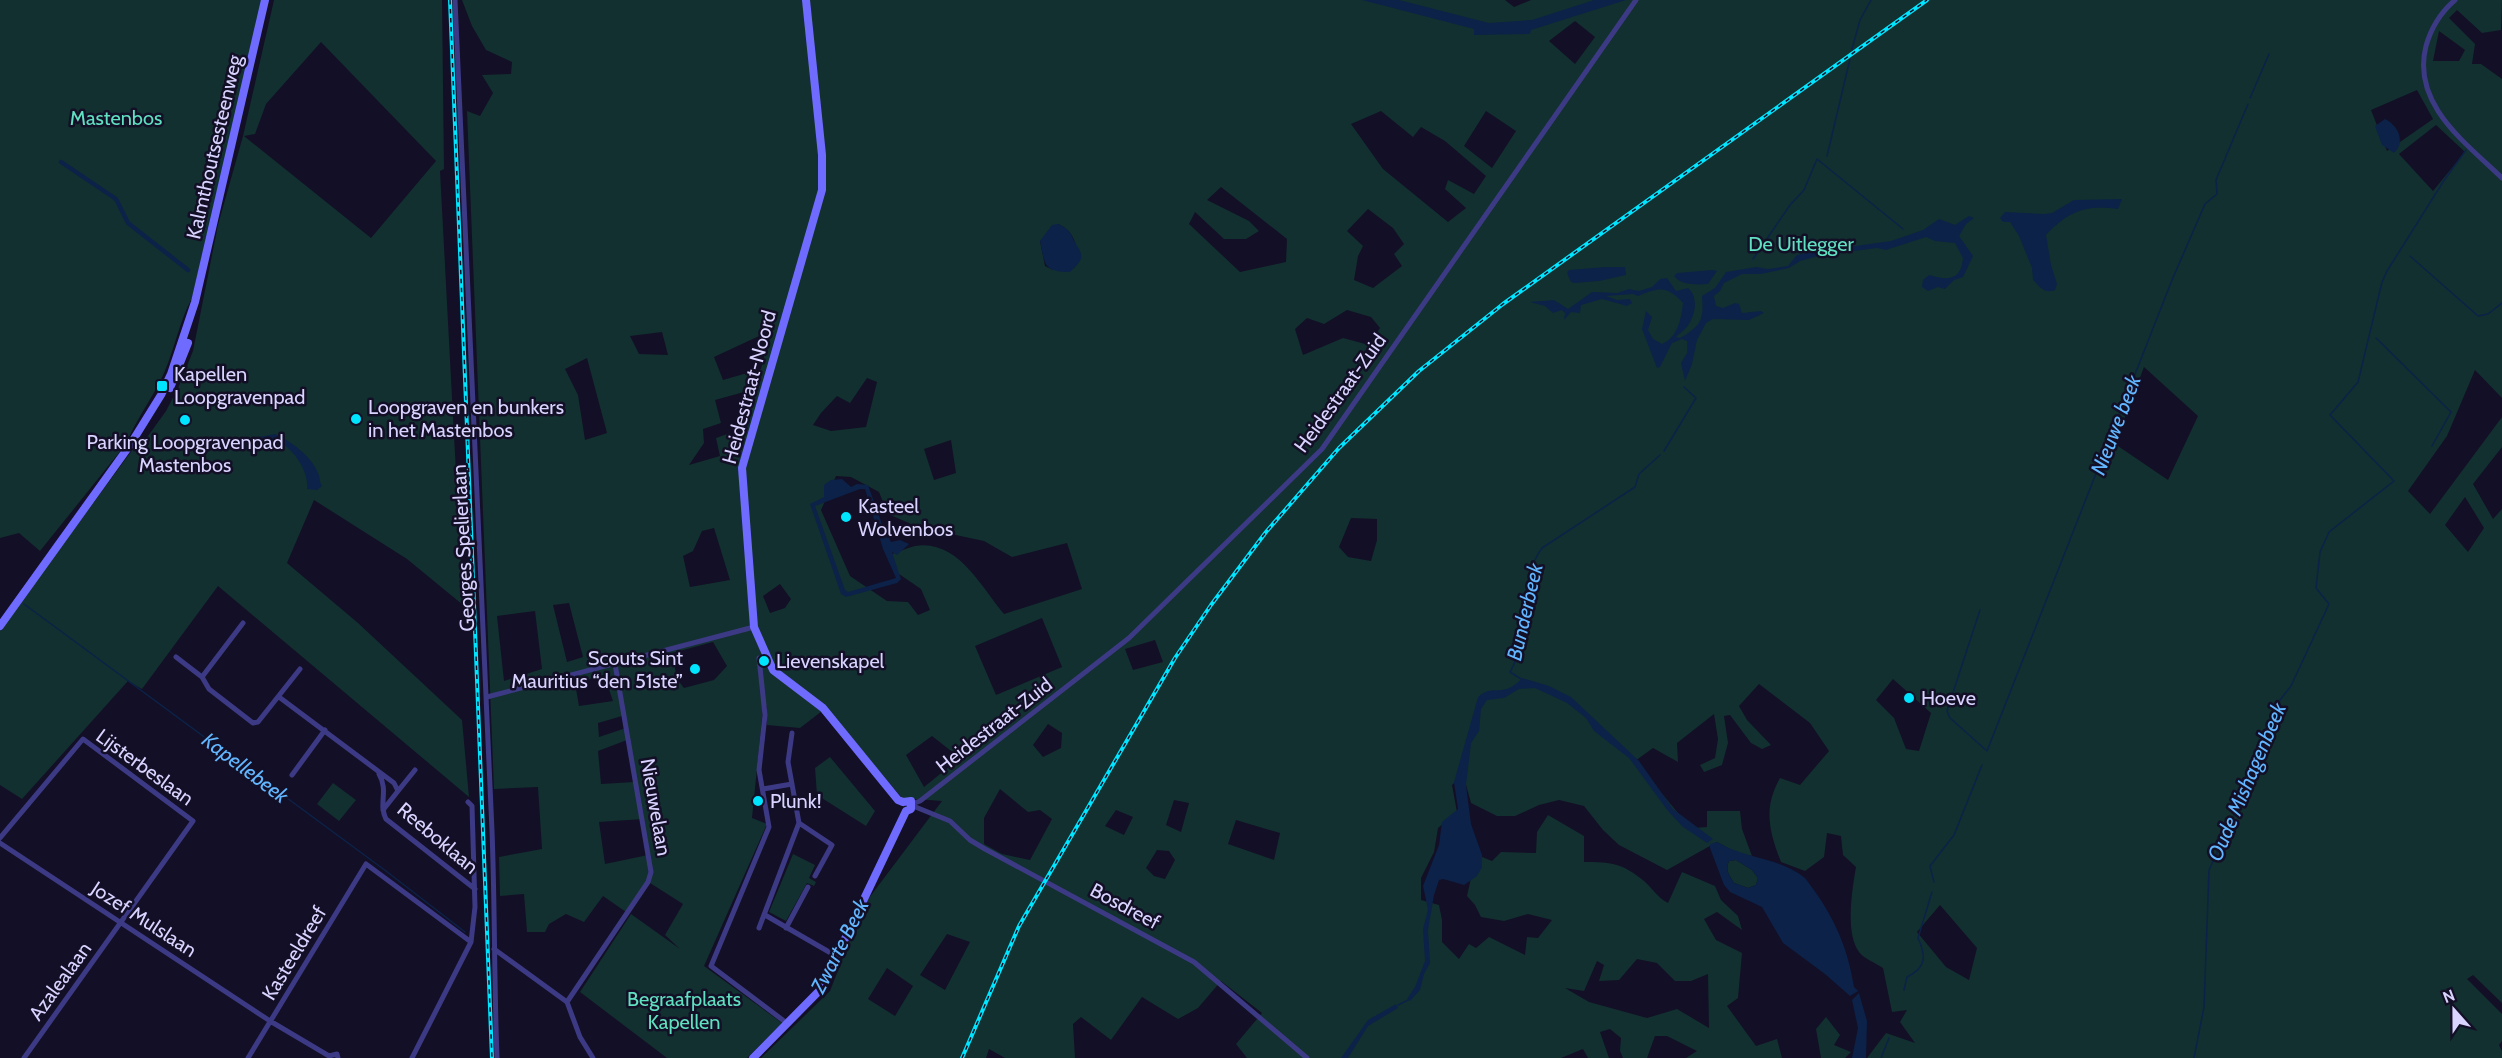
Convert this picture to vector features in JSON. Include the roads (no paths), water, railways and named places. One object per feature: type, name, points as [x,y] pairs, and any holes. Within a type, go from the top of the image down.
[{"type":"street","name":"Kalmthoutsesteenweg","points":[[0,626],[155,414],[175,377],[189,338],[195,302],[265,0]]},
{"type":"street","name":"Georges Spelierlaan","points":[[455,0],[470,370],[487,698],[495,917],[497,1058]]},
{"type":"street","name":"Heidestraat-Noord","points":[[806,0],[822,155],[822,190],[742,468],[754,627],[773,670],[823,708],[898,800],[903,802],[902,807],[910,807]]},
{"type":"street","name":"Heidestraat-Zuid","points":[[910,807],[1129,638],[1322,449],[1636,0]]},
{"type":"street","points":[[2455,0],[2434,25],[2426,44],[2423,64],[2425,83],[2431,100],[2443,120],[2502,178]]},
{"type":"street","points":[[202,677],[243,623]]},
{"type":"street","points":[[487,698],[754,627]]},
{"type":"street","points":[[176,657],[202,677],[208,689],[253,723],[262,719],[300,669]]},
{"type":"street","points":[[759,658],[765,715],[759,770],[769,827],[711,966],[788,1024]]},
{"type":"street","name":"Nieuwelaan","points":[[567,1002],[648,882],[651,872],[615,664]]},
{"type":"street","name":"Reeboklaan","points":[[279,697],[394,783],[398,791]]},
{"type":"street","points":[[292,775],[325,730]]},
{"type":"street","points":[[759,928],[800,823],[788,762],[792,733]]},
{"type":"street","name":"Lijsterbeslaan","points":[[0,838],[83,739],[193,821],[121,922]]},
{"type":"street","name":"Reeboklaan","points":[[376,770],[385,791],[383,810],[386,819],[475,889]]},
{"type":"street","name":"Reeboklaan","points":[[383,810],[415,770]]},
{"type":"street","points":[[763,789],[792,784]]},
{"type":"street","points":[[412,1058],[471,942],[476,907],[472,806],[468,802]]},
{"type":"street","points":[[753,1058],[821,989],[910,807]]},
{"type":"street","name":"Bosdreef","points":[[910,807],[950,821],[974,843],[1194,962],[1307,1058]]},
{"type":"street","points":[[800,823],[832,845],[815,876]]},
{"type":"street","name":"Jozef Mulslaan","points":[[0,843],[270,1021],[334,1058]]},
{"type":"street","name":"Kasteeldreef","points":[[248,1058],[366,864],[471,942]]},
{"type":"street","points":[[786,928],[808,887]]},
{"type":"street","points":[[765,915],[836,956]]},
{"type":"street","name":"Azalealaan","points":[[24,1058],[121,922]]},
{"type":"street","points":[[494,949],[567,1002],[580,1037],[593,1058]]},
{"type":"water","points":[[1362,0],[1399,0],[1489,23],[1532,20],[1594,0],[1626,0],[1531,30],[1530,34],[1474,35],[1474,29]]},
{"type":"water","points":[[2385,119],[2394,125],[2399,134],[2398,149],[2394,153],[2382,145],[2375,126]]},
{"type":"water","points":[[2122,199],[2118,209],[2087,209],[2070,215],[2046,235],[2057,284],[2055,290],[2051,291],[2042,289],[2033,280],[2032,268],[2019,236],[2010,222],[2003,222],[2000,218],[2005,212],[2052,213],[2074,200]]},
{"type":"water","points":[[1969,216],[1974,218],[1966,224],[1959,236],[1973,256],[1963,277],[1954,280],[1945,289],[1938,287],[1928,291],[1922,287],[1923,280],[1929,275],[1948,278],[1957,275],[1963,258],[1955,243],[1935,241],[1926,237],[1886,250],[1877,248],[1822,255],[1800,261],[1789,268],[1761,274],[1742,274],[1724,283],[1714,296],[1716,306],[1723,308],[1735,303],[1739,304],[1742,313],[1761,311],[1764,313],[1749,320],[1713,319],[1706,323],[1697,340],[1692,364],[1685,381],[1681,363],[1687,353],[1687,341],[1682,339],[1672,343],[1660,367],[1657,368],[1642,329],[1646,311],[1652,317],[1648,330],[1653,339],[1662,344],[1672,337],[1680,321],[1683,303],[1672,293],[1658,290],[1638,296],[1633,294],[1606,296],[1617,300],[1630,299],[1632,303],[1627,306],[1602,299],[1581,305],[1580,313],[1571,312],[1564,320],[1565,313],[1562,310],[1553,313],[1545,306],[1530,302],[1554,300],[1568,309],[1592,292],[1617,293],[1629,289],[1639,291],[1652,287],[1660,279],[1667,278],[1676,291],[1688,288],[1694,298],[1693,316],[1687,327],[1676,337],[1680,338],[1697,326],[1702,311],[1702,296],[1715,288],[1726,272],[1756,267],[1768,269],[1788,266],[1797,255],[1891,241],[1923,230],[1939,219],[1955,225]]},
{"type":"water","points":[[1058,224],[1070,232],[1081,253],[1080,262],[1070,272],[1054,270],[1046,265],[1044,260],[1040,241],[1052,225]]},
{"type":"water","points":[[1625,267],[1626,275],[1599,281],[1574,283],[1571,282],[1567,273],[1569,270]]},
{"type":"water","points":[[1717,271],[1708,284],[1685,283],[1674,276],[1677,273]]},
{"type":"water","points":[[275,434],[306,455],[315,467],[322,486],[317,490],[307,489],[306,476],[301,464],[283,444],[255,446],[259,437]]},
{"type":"water","points":[[842,479],[851,487],[857,484],[868,485],[887,538],[889,537],[891,542],[900,540],[909,544],[897,555],[892,552],[901,579],[897,583],[846,597],[841,594],[810,504],[824,497],[824,485],[831,480]],"holes":[[[865,489],[883,549],[896,578],[848,592],[845,590],[815,506]]]},
{"type":"water","points":[[1522,678],[1549,686],[1571,697],[1639,761],[1673,809],[1713,839],[1707,843],[1683,827],[1668,811],[1629,758],[1594,731],[1586,718],[1567,703],[1535,688],[1519,689],[1504,698],[1487,700],[1481,709],[1479,731],[1471,743],[1466,785],[1471,824],[1482,855],[1482,867],[1477,876],[1464,885],[1439,880],[1428,930],[1430,963],[1424,974],[1420,990],[1410,1001],[1407,999],[1415,987],[1425,961],[1423,929],[1428,909],[1423,886],[1439,845],[1442,822],[1458,809],[1454,782],[1478,697],[1489,691],[1510,688]]},
{"type":"water","points":[[1717,842],[1739,852],[1773,862],[1805,878],[1831,916],[1843,942],[1854,987],[1858,991],[1850,996],[1783,943],[1762,907],[1730,892],[1724,885],[1710,844]],"holes":[[[1736,860],[1752,870],[1758,878],[1756,885],[1748,888],[1734,883],[1727,867],[1729,861]]]},
{"type":"water","points":[[1859,993],[1867,1021],[1866,1058],[1852,1058],[1858,1028],[1852,1000]]},
{"type":"water","points":[[1396,1004],[1398,1008],[1368,1026],[1348,1058],[1341,1058],[1368,1020]]},
{"type":"waterway","name":"Bunderbeek","points":[[1852,49],[1860,20],[1871,0]]},
{"type":"waterway","name":"Nieuwe beek","points":[[2250,98],[2269,54]]},
{"type":"waterway","name":"Bunderbeek","points":[[1827,156],[1850,59]]},
{"type":"waterway","name":"Nieuwe beek","points":[[1980,610],[1947,711],[1950,718],[1987,751],[2172,280],[2205,204],[2217,194],[2216,180],[2248,104]]},
{"type":"waterway","name":"Oude Mishagenbeek","points":[[2194,1058],[2204,1007],[2209,870],[2253,774],[2280,700],[2291,686],[2329,604],[2316,588],[2320,552],[2329,532],[2394,481],[2330,415],[2358,382],[2382,282],[2387,271],[2466,150]]},
{"type":"waterway","name":"Bunderbeek","points":[[1753,259],[1790,205],[1804,190],[1817,159],[1903,229]]},
{"type":"waterway","points":[[61,162],[116,199],[128,223],[188,270]]},
{"type":"waterway","points":[[2410,256],[2478,316],[2488,314],[2502,303]]},
{"type":"waterway","points":[[2376,338],[2451,412],[2432,446]]},
{"type":"waterway","name":"Bunderbeek","points":[[1664,451],[1696,398],[1684,387]]},
{"type":"waterway","name":"Bunderbeek","points":[[1521,679],[1510,672],[1517,653],[1526,588],[1532,566],[1542,548],[1635,487],[1639,474],[1660,455]]},
{"type":"waterway","name":"Kapellebeek","points":[[24,604],[465,932]]},
{"type":"waterway","name":"Nieuwe beek","points":[[1934,882],[1930,866],[1954,835],[1982,765]]},
{"type":"waterway","name":"Nieuwe beek","points":[[1904,990],[1907,977],[1918,969],[1923,960],[1918,938],[1932,892]]},
{"type":"waterway","name":"Bunderbeek","points":[[1398,1005],[1408,1000]]},
{"type":"waterway","name":"Nieuwe beek","points":[[1881,1058],[1889,1038]]},
{"type":"railway","points":[[450,0],[492,1058]]},
{"type":"railway","points":[[962,1058],[1019,926],[1175,658],[1211,605],[1266,532],[1339,448],[1419,371],[1503,304],[1927,0]]},
{"type":"place","name":"Kapellen Loopgravenpad","points":[[162,386]]},
{"type":"place","name":"Loopgraven en bunkers in het Mastenbos","points":[[356,419]]},
{"type":"place","name":"Parking Loopgravenpad Mastenbos","points":[[185,420]]},
{"type":"place","name":"Kasteel Wolvenbos","points":[[846,517]]},
{"type":"place","name":"Lievenskapel","points":[[764,661]]},
{"type":"place","name":"Scouts Sint Mauritius “den 51ste”","points":[[695,669]]},
{"type":"place","name":"Hoeve","points":[[1909,698]]},
{"type":"place","name":"Plunk!","points":[[758,801]]},
{"type":"park label","name":"Mastenbos","points":[[116,118]]},
{"type":"park label","name":"De Uitlegger","points":[[1801,244]]},
{"type":"park label","name":"Begraafplaats Kapellen","points":[[684,1010]]},
{"type":"water label","name":"Zwarte Beek","points":[[840,946]]}]
